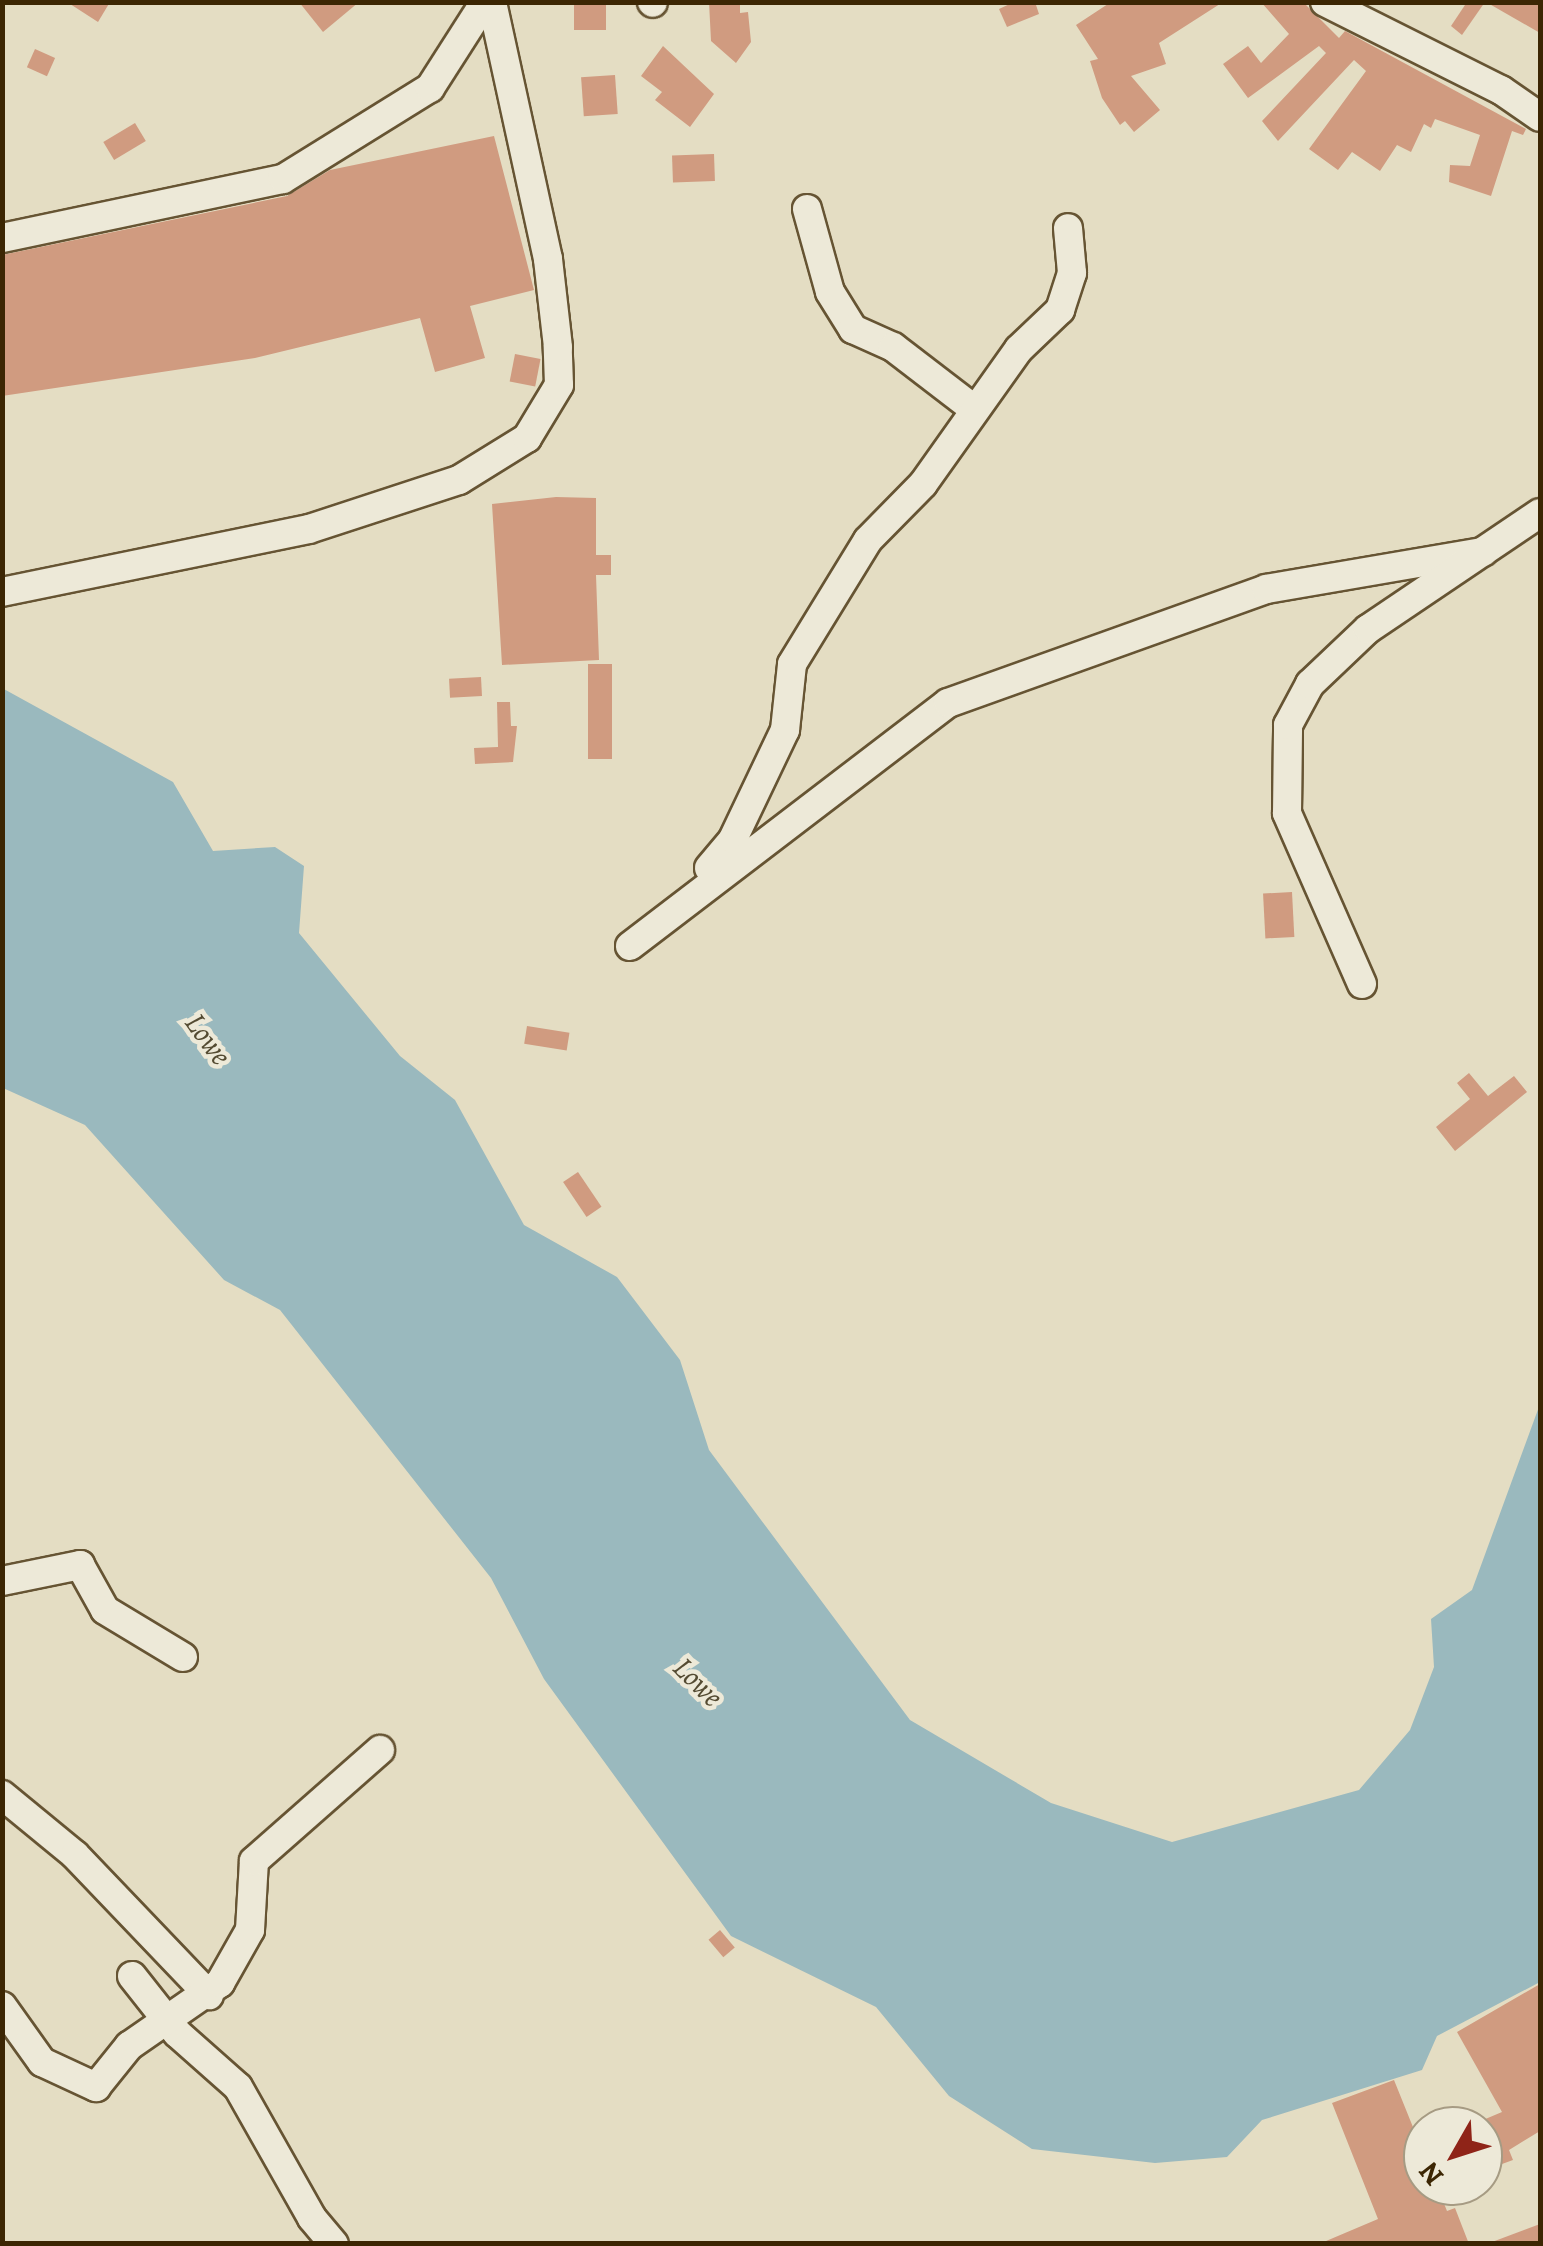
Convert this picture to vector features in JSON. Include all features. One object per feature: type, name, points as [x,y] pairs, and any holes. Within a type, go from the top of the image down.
[{"type":"street","points":[[2,238],[284,180],[430,88],[488,2]]},
{"type":"street","points":[[2,592],[310,529],[459,480],[527,438],[558,385],[558,347],[548,259],[488,2]]},
{"type":"street","points":[[1325,2],[1501,90],[1540,117]]},
{"type":"street","points":[[807,208],[830,292],[853,329],[892,347],[975,410]]},
{"type":"street","points":[[683,900],[734,838],[786,730],[792,664],[868,540],[923,484],[1019,349],[1060,310],[1072,273],[1068,228]]},
{"type":"street","points":[[1362,984],[1288,813],[1288,725],[1310,684],[1368,628],[1540,513]]},
{"type":"street","points":[[630,946],[683,900],[948,703],[1266,589],[1483,552]]},
{"type":"street","points":[[2,1581],[80,1565],[105,1610],[183,1657]]},
{"type":"street","points":[[2,2006],[42,2062],[90,2087],[129,2046],[208,1995],[250,1930],[254,1861],[380,1750]]},
{"type":"street","points":[[2,1795],[75,1856],[208,1995]]},
{"type":"street","points":[[132,1976],[166,2020],[238,2087],[302,2201],[334,2244]]},
{"type":"water","name":"Lowe","points":[[2,688],[173,782],[213,851],[275,847],[304,866],[299,933],[400,1056],[455,1100],[524,1225],[617,1277],[680,1360],[709,1450],[910,1720],[1051,1803],[1172,1842],[1359,1790],[1410,1730],[1434,1667],[1431,1619],[1472,1590],[1540,1404],[1540,1982],[1437,2036],[1422,2070],[1262,2120],[1227,2157],[1155,2163],[1032,2149],[949,2096],[876,2007],[731,1936],[544,1679],[491,1578],[280,1310],[224,1280],[85,1125],[3,1088]]},
{"type":"building","points":[[67,2],[110,2],[98,22]]},
{"type":"building","points":[[299,2],[359,2],[323,32]]},
{"type":"building","points":[[574,2],[606,2],[606,30],[574,30]]},
{"type":"building","points":[[709,2],[740,2],[740,13],[748,12],[751,42],[736,63],[711,41]]},
{"type":"building","points":[[1014,2],[1035,2],[1039,14],[1007,27],[999,9]]},
{"type":"building","points":[[1111,2],[1223,2],[1159,43],[1166,64],[1131,76],[1160,110],[1134,132],[1125,121],[1120,125],[1102,98],[1090,61],[1098,59],[1076,25]]},
{"type":"building","points":[[1261,2],[1303,2],[1339,38],[1345,31],[1526,129],[1523,135],[1512,131],[1491,196],[1449,182],[1450,165],[1470,166],[1480,135],[1435,119],[1431,128],[1424,124],[1411,152],[1397,145],[1380,171],[1352,152],[1338,170],[1309,149],[1366,71],[1354,60],[1278,141],[1262,121],[1326,53],[1319,46],[1248,98],[1223,64],[1248,46],[1261,63],[1289,34]]},
{"type":"building","points":[[1467,2],[1485,2],[1462,35],[1451,26]]},
{"type":"building","points":[[1486,2],[1540,2],[1540,33]]},
{"type":"building","points":[[663,46],[714,94],[690,127],[655,100],[662,92],[641,76]]},
{"type":"building","points":[[35,49],[55,58],[47,76],[27,67]]},
{"type":"building","points":[[615,75],[618,114],[584,116],[581,77]]},
{"type":"building","points":[[135,123],[146,141],[114,160],[103,142]]},
{"type":"building","points":[[494,136],[534,290],[470,306],[485,358],[435,372],[420,318],[255,358],[2,396],[2,255],[287,196],[330,170]]},
{"type":"building","points":[[714,154],[715,181],[673,182],[672,155]]},
{"type":"building","points":[[515,354],[541,359],[535,386],[510,381]]},
{"type":"building","points":[[556,497],[596,498],[596,555],[611,555],[611,575],[596,575],[599,660],[502,665],[492,504]]},
{"type":"building","points":[[588,664],[612,664],[612,759],[588,759]]},
{"type":"building","points":[[481,677],[482,696],[450,698],[449,679]]},
{"type":"building","points":[[497,702],[510,702],[511,726],[517,726],[513,762],[475,764],[474,748],[498,747]]},
{"type":"building","points":[[1292,892],[1294,937],[1265,938],[1263,894]]},
{"type":"building","points":[[527,1026],[569,1033],[567,1051],[524,1044]]},
{"type":"building","points":[[1469,1073],[1488,1096],[1514,1076],[1527,1092],[1455,1151],[1436,1127],[1470,1099],[1457,1083]]},
{"type":"building","points":[[578,1172],[601,1207],[587,1217],[563,1182]]},
{"type":"building","points":[[720,1930],[735,1948],[723,1957],[709,1940]]},
{"type":"building","points":[[1540,1984],[1540,2131],[1509,2150],[1513,2160],[1503,2164],[1503,2106],[1499,2106],[1457,2032]]},
{"type":"building","points":[[1394,2080],[1404,2106],[1403,2206],[1445,2206],[1447,2211],[1455,2208],[1469,2244],[1319,2244],[1378,2219],[1332,2103]]},
{"type":"building","points":[[1540,2224],[1540,2244],[1492,2242]]}]
